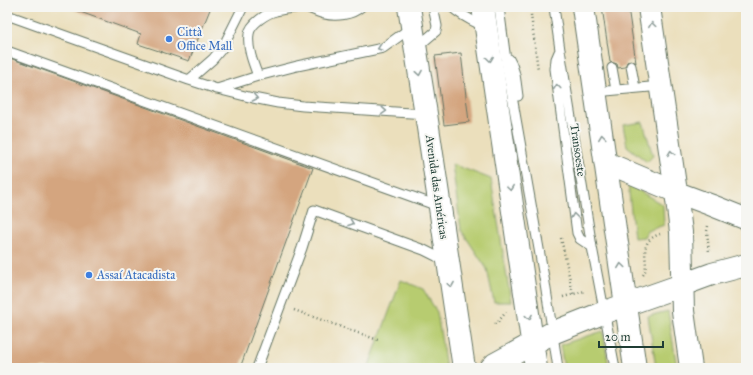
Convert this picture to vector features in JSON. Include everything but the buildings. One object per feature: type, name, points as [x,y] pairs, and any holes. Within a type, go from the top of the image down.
[{"type":"main road","points":[[583,7],[605,91],[605,162],[635,368]]},
{"type":"main road","points":[[649,7],[681,232],[682,285],[691,368]]},
{"type":"main road","name":"Avenida das Américas","points":[[410,17],[464,368]]},
{"type":"main road","points":[[484,17],[536,368]]},
{"type":"main road","points":[[491,368],[495,364],[552,333],[605,312],[712,274],[746,265]]},
{"type":"street","points":[[605,162],[676,192],[746,219]]},
{"type":"lane","points":[[189,80],[217,55],[243,7]]},
{"type":"lane","points":[[258,76],[249,45],[249,32],[255,23],[275,11],[301,7]]},
{"type":"lane","points":[[307,7],[332,15],[353,12],[361,7]]},
{"type":"lane","points":[[415,49],[436,31],[437,26],[433,7]]},
{"type":"lane","points":[[452,7],[467,18],[484,17]]},
{"type":"lane","points":[[499,7],[506,54],[515,73],[538,228],[537,239],[558,368]]},
{"type":"lane","name":"Transoeste","points":[[554,7],[592,247],[615,368]]},
{"type":"lane","points":[[7,15],[189,80],[253,98],[303,106],[426,114]]},
{"type":"lane","points":[[217,89],[297,66],[383,48],[410,17]]},
{"type":"lane","name":"Transoeste","points":[[560,50],[556,59],[555,69],[577,233],[580,239],[592,247]]},
{"type":"lane","points":[[7,51],[440,206]]},
{"type":"lane","points":[[631,66],[635,88]]},
{"type":"lane","points":[[612,68],[605,91],[661,86]]},
{"type":"lane","points":[[257,368],[302,248],[314,210],[424,250],[448,264]]},
{"type":"path","points":[[530,7],[539,76]]},
{"type":"path","points":[[708,223],[707,231],[710,254]]},
{"type":"path","points":[[560,232],[573,294]]},
{"type":"path","points":[[642,275],[646,270],[645,251],[647,244],[651,239],[663,233]]},
{"type":"path","points":[[561,298],[586,290]]},
{"type":"path","points":[[280,305],[378,340]]},
{"type":"path","points":[[495,324],[509,309]]},
{"type":"green space","points":[[643,122],[653,156],[647,162],[627,146],[623,125]]},
{"type":"green space","points":[[452,164],[491,179],[511,302],[494,302],[487,269],[461,230]]},
{"type":"green space","points":[[628,184],[663,205],[664,225],[647,231],[644,237],[634,238]]},
{"type":"green space","points":[[401,280],[423,289],[437,312],[446,368],[368,368]]},
{"type":"green space","points":[[668,311],[677,368],[656,368],[648,316]]},
{"type":"green space","points":[[603,331],[609,368],[564,368],[560,345]]},
{"type":"place","name":"Città Office Mall","points":[[169,39]]},
{"type":"place","name":"Assaí Atacadista","points":[[89,275]]}]
